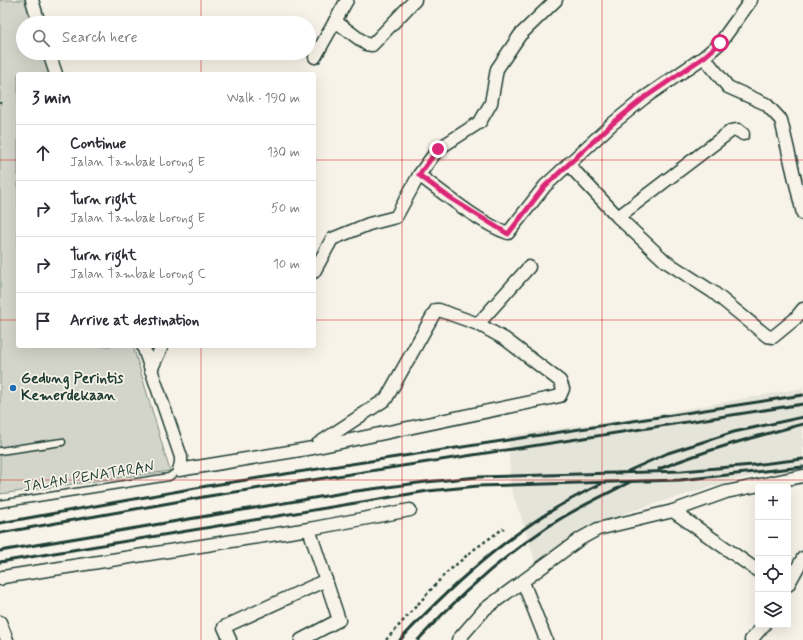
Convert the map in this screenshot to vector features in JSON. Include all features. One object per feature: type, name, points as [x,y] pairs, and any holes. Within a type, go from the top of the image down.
[{"type":"street","points":[[32,0],[37,16]]},
{"type":"street","points":[[316,54],[347,0]]},
{"type":"street","points":[[335,21],[366,44],[372,45],[415,0]]},
{"type":"street","points":[[316,268],[332,239],[396,217],[419,175],[438,149],[480,122],[491,103],[497,70],[520,34],[556,0]]},
{"type":"street","points":[[419,175],[478,217],[508,234],[545,186],[612,124],[644,98],[704,57],[730,32],[751,0]]},
{"type":"street","points":[[704,57],[728,87],[766,104],[781,120],[803,214]]},
{"type":"street","points":[[51,60],[55,72]]},
{"type":"street","points":[[618,217],[731,131],[738,130],[743,134]]},
{"type":"street","points":[[568,164],[618,217],[665,261],[713,292],[767,336],[773,337],[795,319],[803,309]]},
{"type":"street","points":[[478,324],[529,267]]},
{"type":"street","points":[[179,470],[313,448],[560,396],[563,389],[560,381],[505,339],[478,324],[437,310],[386,399],[313,448]]},
{"type":"street","points":[[144,348],[182,463],[179,470]]},
{"type":"street","points":[[151,370],[161,348]]},
{"type":"street","points":[[458,640],[485,609],[580,539],[598,529],[673,511],[726,492],[803,476]]},
{"type":"street","points":[[0,579],[3,576],[309,529],[410,510]]},
{"type":"street","points":[[673,511],[755,570]]},
{"type":"street","points":[[300,640],[339,620],[309,529]]},
{"type":"street","points":[[791,580],[803,558]]},
{"type":"street","points":[[230,640],[224,627],[326,580]]},
{"type":"street","points":[[523,582],[546,640]]},
{"type":"street","points":[[0,622],[7,640]]},
{"type":"street","points":[[752,640],[762,628]]},
{"type":"lane","points":[[0,452],[62,442]]},
{"type":"lane","name":"JALAN PENATARAN","points":[[0,504],[169,477],[179,470]]},
{"type":"path","points":[[386,640],[444,575],[472,551],[504,528]]},
{"type":"shaded area","points":[[0,0],[31,0],[36,16],[16,16],[16,60],[49,60],[52,72],[16,72],[16,348],[134,348],[170,471],[0,494]]},
{"type":"shaded area","points":[[803,388],[803,471],[761,474],[716,485],[625,513],[537,568],[522,519],[511,490],[508,436],[642,417]]},
{"type":"railway","points":[[0,523],[207,486],[803,395]]},
{"type":"railway","points":[[0,533],[209,496],[803,404]]},
{"type":"railway","points":[[628,471],[668,453],[734,432],[803,417]]},
{"type":"railway","points":[[659,469],[712,450],[803,424]]},
{"type":"railway","points":[[0,551],[349,492],[426,482],[478,477],[682,471],[803,459]]},
{"type":"railway","points":[[0,562],[428,491],[478,486],[680,480],[803,467]]},
{"type":"railway","points":[[418,640],[464,593],[531,538],[568,514],[630,482]]},
{"type":"railway","points":[[400,640],[445,595],[493,552],[545,515],[572,498],[601,484]]},
{"type":"place","name":"Gedung Perintis Kemerdekaan","points":[[13,388]]},
{"type":"route","points":[[438,149],[419,175],[450,198],[508,234],[545,186],[612,124],[644,98],[704,57],[720,43]]}]
